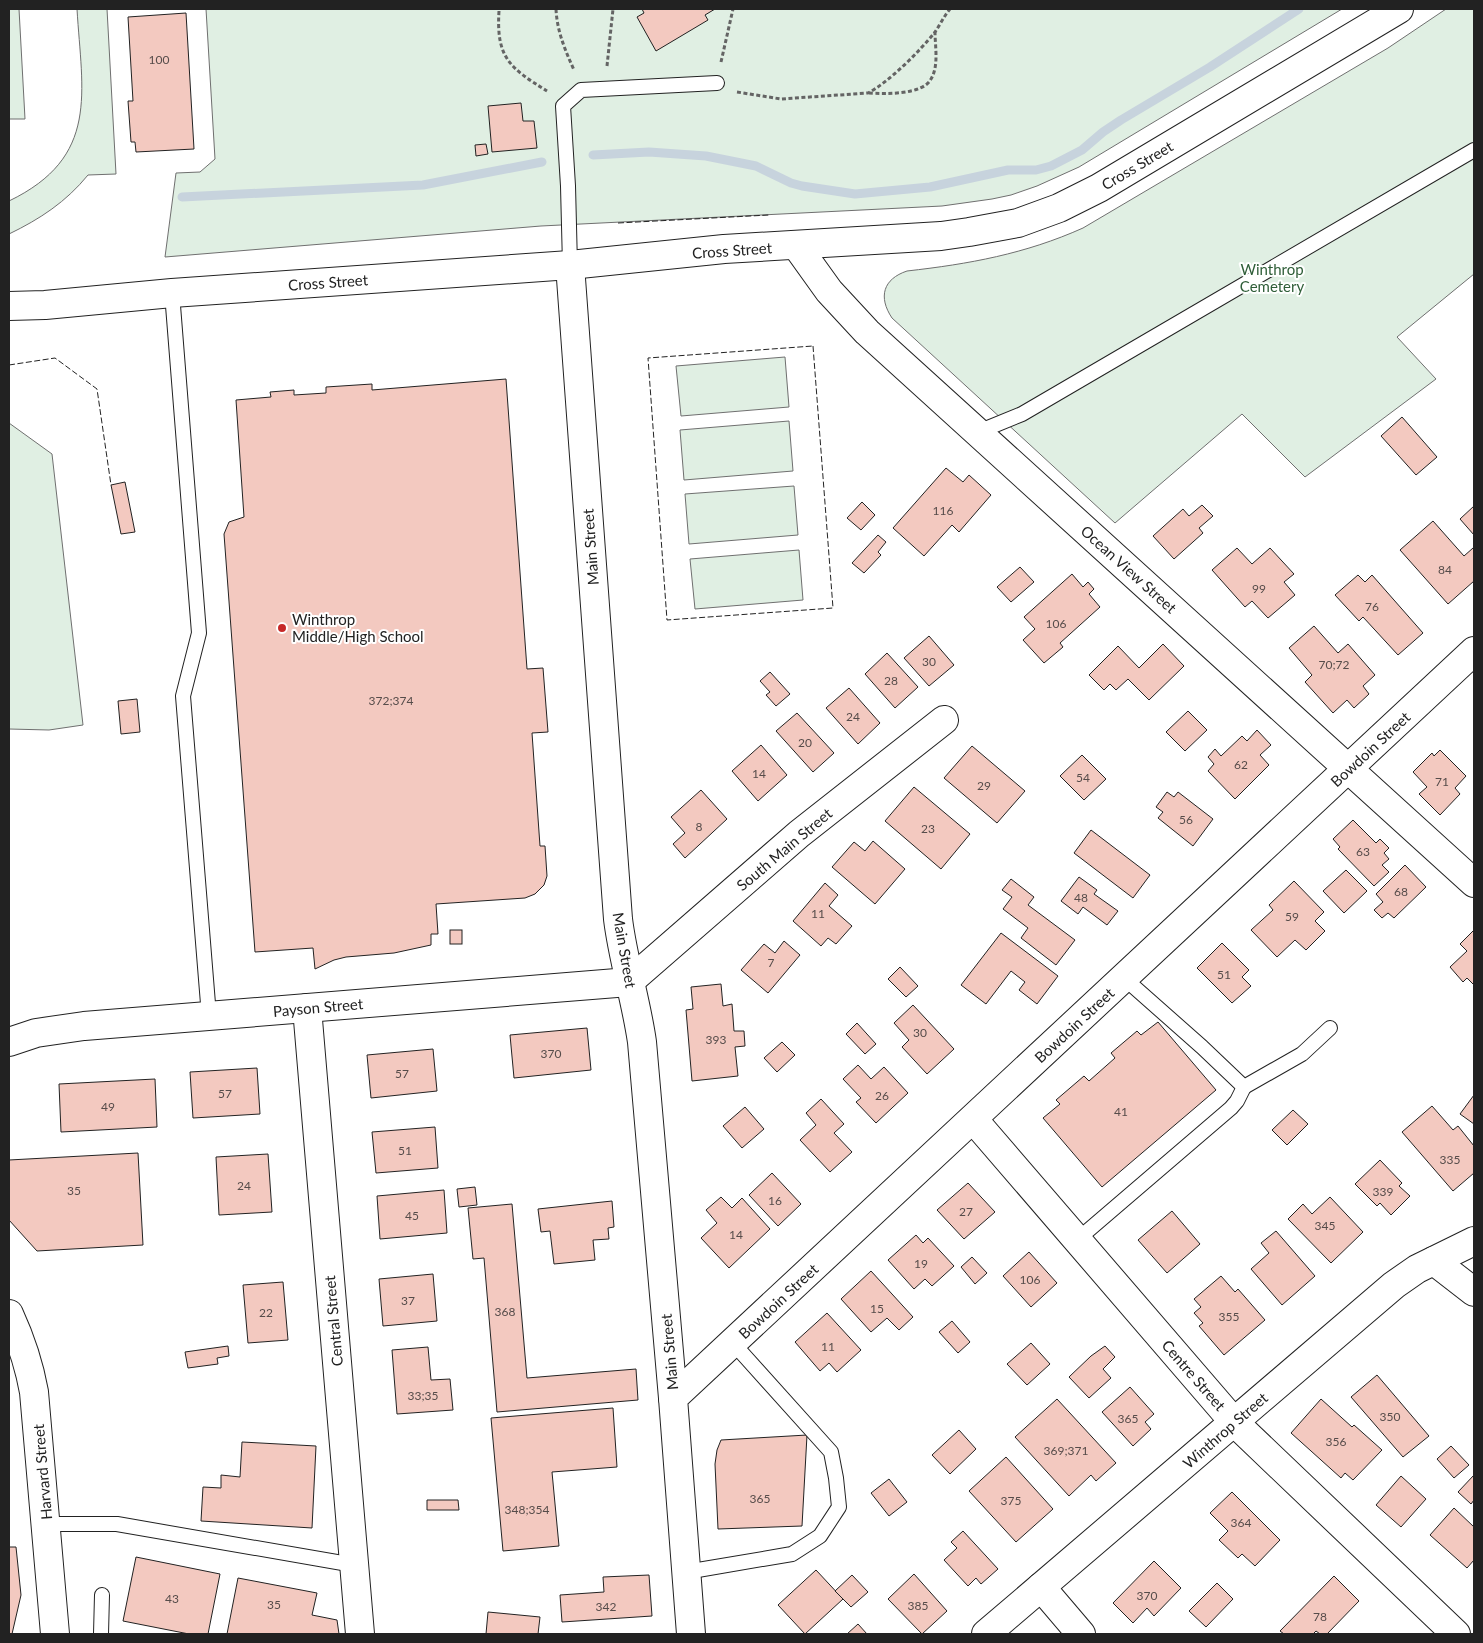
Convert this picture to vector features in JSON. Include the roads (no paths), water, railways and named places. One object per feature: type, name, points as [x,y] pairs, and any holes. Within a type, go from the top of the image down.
[{"type":"street","name":"Cross Street","points":[[9,306],[45,305],[172,293],[570,265],[724,249],[914,238],[969,232],[1018,223],[1052,210],[1099,188],[1399,9]]},
{"type":"street","name":"Ocean View Street","points":[[796,245],[829,291],[854,319],[1474,883]]},
{"type":"street","name":"Main Street","points":[[570,265],[618,919],[642,1042],[673,1398],[691,1634]]},
{"type":"street","name":"Bowdoin Street","points":[[673,1398],[1474,651]]},
{"type":"street","name":"South Main Street","points":[[630,982],[799,834],[944,720]]},
{"type":"street","name":"Payson Street","points":[[9,1042],[36,1033],[60,1028],[630,982]]},
{"type":"street","name":"Central Street","points":[[307,1008],[360,1634]]},
{"type":"street","name":"Centre Street","points":[[973,1119],[1234,1422],[1456,1634]]},
{"type":"street","name":"Winthrop Street","points":[[986,1634],[1394,1285],[1417,1269],[1474,1241]]},
{"type":"street","points":[[1434,1261],[1474,1292]]},
{"type":"street","name":"Harvard Street","points":[[9,1314],[29,1363],[34,1392],[55,1634]]},
{"type":"street","points":[[1041,1587],[1081,1634]]},
{"type":"lane","points":[[570,265],[563,106],[582,90],[717,84]]},
{"type":"lane","points":[[978,432],[1022,414],[1474,150]]},
{"type":"lane","points":[[172,293],[199,633],[183,696],[209,1016]]},
{"type":"lane","points":[[1124,978],[1244,1087]]},
{"type":"lane","points":[[1077,1240],[1231,1108],[1241,1095],[1244,1087],[1302,1054],[1330,1028]]},
{"type":"lane","points":[[686,1572],[792,1554],[820,1536],[839,1507],[831,1452],[733,1343]]},
{"type":"lane","points":[[46,1524],[116,1524],[354,1565]]},
{"type":"lane","points":[[101,1634],[102,1595]]},
{"type":"waterway","points":[[593,155],[649,152],[706,156],[756,166],[791,183],[802,186],[855,194],[930,187],[1008,170],[1036,170],[1051,166],[1082,150],[1121,120],[1210,67],[1299,9]]},
{"type":"waterway","points":[[182,197],[423,185],[542,162]]},
{"type":"place","name":"Winthrop Middle/High School","points":[[282,628]]},
{"type":"park label","name":"Winthrop Cemetery","points":[[1272,278]]}]
